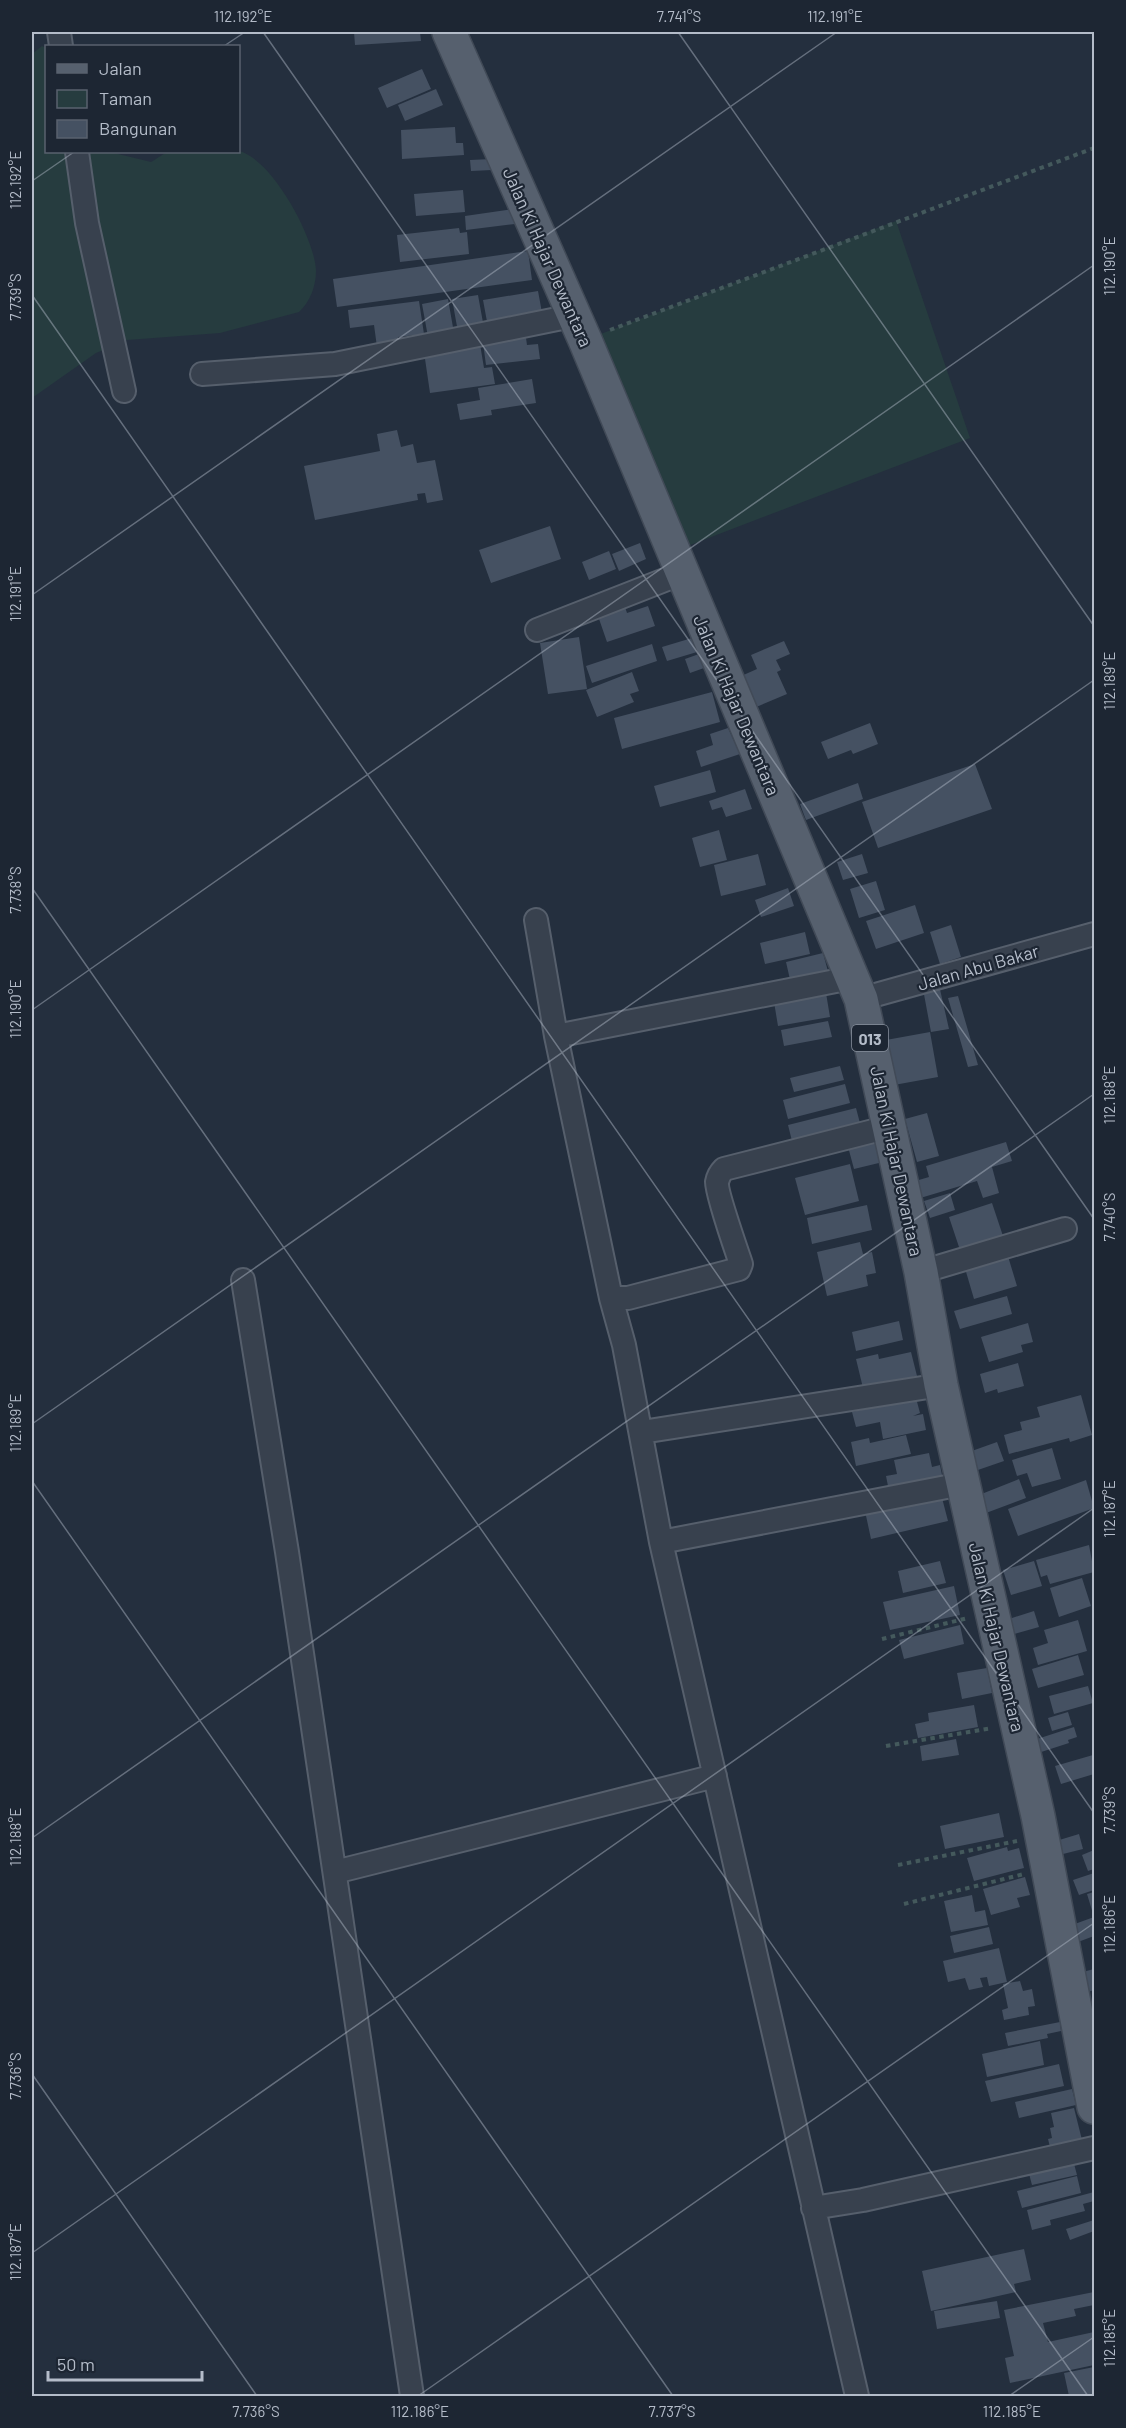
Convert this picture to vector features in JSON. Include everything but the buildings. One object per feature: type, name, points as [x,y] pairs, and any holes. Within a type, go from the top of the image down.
[{"type":"main road","name":"Jalan Ki Hajar Dewantara","points":[[449,32],[579,328],[680,574],[856,989],[921,1272],[941,1385],[1017,1723],[1095,2107]]},
{"type":"street","points":[[76,153],[87,223],[124,391]]},
{"type":"street","points":[[202,374],[335,364],[579,328]]},
{"type":"street","points":[[537,630],[680,574]]},
{"type":"street","points":[[536,920],[556,1036],[610,1298],[624,1345],[661,1542],[857,2397]]},
{"type":"street","name":"Jalan Abu Bakar","points":[[556,1036],[856,989],[1095,934]]},
{"type":"street","points":[[610,1298],[627,1298],[739,1269],[741,1264],[718,1189],[717,1180],[724,1169],[889,1127]]},
{"type":"street","points":[[921,1272],[1065,1229]]},
{"type":"street","points":[[243,1280],[335,1872],[412,2397]]},
{"type":"street","points":[[642,1432],[941,1385]]},
{"type":"street","points":[[661,1542],[962,1484]]},
{"type":"street","points":[[335,1872],[715,1776]]},
{"type":"street","points":[[813,2208],[863,2200],[1095,2148]]},
{"type":"path","points":[[579,328],[1095,148]]},
{"type":"path","points":[[882,1639],[991,1612]]},
{"type":"path","points":[[886,1746],[1017,1723]]},
{"type":"path","points":[[898,1865],[1041,1836]]},
{"type":"path","points":[[904,1904],[991,1881],[1048,1869]]},
{"type":"green space","points":[[42,46],[45,48],[45,153],[114,153],[151,162],[166,153],[240,151],[252,157],[265,168],[290,202],[314,257],[316,271],[314,288],[299,312],[220,333],[127,340],[96,353],[32,398],[32,54]]},
{"type":"green space","points":[[896,221],[970,438],[672,552],[585,340]]}]
